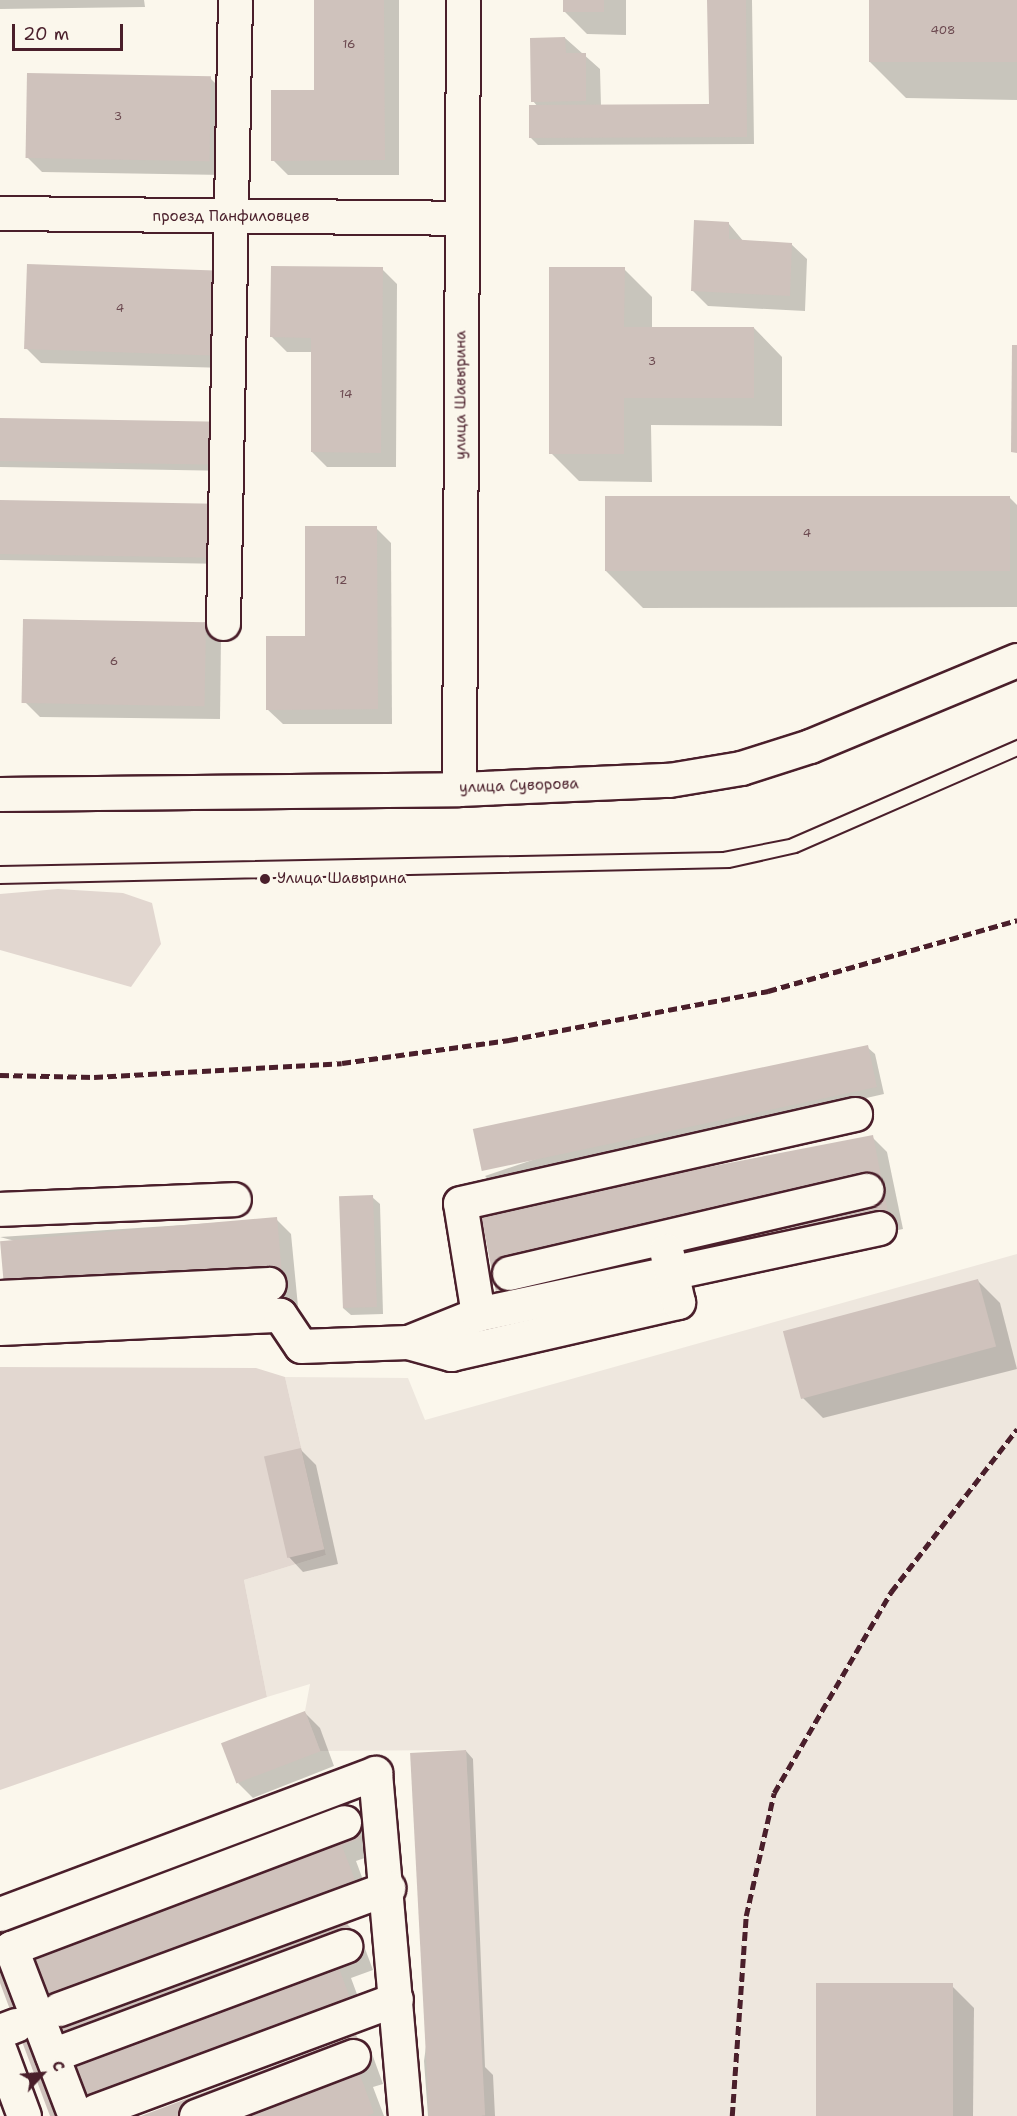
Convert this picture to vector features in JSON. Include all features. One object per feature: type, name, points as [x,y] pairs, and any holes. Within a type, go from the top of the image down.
[{"type":"street","points":[[223,623],[235,0]]},
{"type":"street","name":"улица Шавырина","points":[[459,789],[463,0]]},
{"type":"street","name":"проезд Панфиловцев","points":[[0,213],[462,218]]},
{"type":"street","name":"улица Суворова","points":[[0,794],[459,789],[669,780],[741,768],[810,746],[1017,660]]},
{"type":"street","points":[[478,1314],[460,1203],[855,1114]]},
{"type":"street","points":[[508,1274],[866,1190]]},
{"type":"street","points":[[0,1209],[234,1199]]},
{"type":"street","points":[[408,1342],[478,1314],[879,1228]]},
{"type":"street","points":[[0,1328],[280,1315],[301,1347],[408,1342],[451,1354],[678,1302],[663,1237]]},
{"type":"street","points":[[0,1297],[269,1284]]},
{"type":"street","points":[[0,1914],[375,1773],[388,1888],[405,2116]]},
{"type":"street","points":[[344,1822],[11,1948],[52,2055],[85,2114],[396,1998]]},
{"type":"street","points":[[59,2009],[388,1888]]},
{"type":"street","points":[[52,2055],[345,1946]]},
{"type":"street","points":[[5,2036],[24,2116]]},
{"type":"street","points":[[196,2116],[353,2056]]},
{"type":"shaded area","points":[[58,889],[123,893],[152,903],[161,944],[131,987],[0,950],[0,894]]},
{"type":"shaded area","points":[[1017,1254],[1017,2116],[482,2116],[466,1750],[320,1751],[305,1711],[310,1684],[267,1697],[244,1580],[326,1555],[285,1377],[408,1378],[425,1420]]},
{"type":"shaded area","points":[[0,1367],[256,1368],[285,1377],[326,1555],[244,1580],[267,1697],[0,1790]]},
{"type":"building","points":[[314,0],[384,0],[385,160],[271,161],[271,90],[314,90]]},
{"type":"building","points":[[563,0],[604,0],[604,12],[563,12]]},
{"type":"building","points":[[707,0],[746,0],[747,137],[529,138],[529,105],[709,104]]},
{"type":"building","points":[[869,0],[1017,0],[1017,62],[869,62]]},
{"type":"building","points":[[565,37],[566,53],[586,53],[586,101],[531,102],[530,38]]},
{"type":"building","points":[[27,73],[211,76],[209,161],[26,158]]},
{"type":"building","points":[[694,220],[729,222],[729,239],[792,243],[790,296],[691,291]]},
{"type":"building","points":[[27,264],[215,271],[212,356],[24,349]]},
{"type":"building","points":[[271,266],[383,267],[381,453],[311,452],[311,338],[270,337]]},
{"type":"building","points":[[549,267],[625,267],[624,327],[754,327],[754,398],[624,398],[624,454],[549,454]]},
{"type":"building","points":[[1012,345],[1017,345],[1017,453],[1011,452]]},
{"type":"building","points":[[0,418],[221,422],[220,465],[0,461]]},
{"type":"building","points":[[605,496],[1010,496],[1010,571],[605,571]]},
{"type":"building","points":[[0,500],[215,504],[214,558],[0,554]]},
{"type":"building","points":[[305,526],[377,526],[378,709],[266,710],[266,636],[305,636]]},
{"type":"building","points":[[23,619],[206,622],[205,706],[22,703]]},
{"type":"building","points":[[868,1045],[877,1087],[482,1171],[473,1129]]},
{"type":"building","points":[[873,1135],[888,1215],[496,1291],[480,1211]]},
{"type":"building","points":[[373,1195],[377,1307],[343,1308],[339,1196]]},
{"type":"building","points":[[277,1217],[284,1303],[8,1327],[0,1241]]},
{"type":"building","points":[[978,1279],[996,1347],[801,1399],[783,1331]]},
{"type":"building","points":[[301,1448],[324,1549],[287,1558],[264,1457]]},
{"type":"building","points":[[305,1711],[320,1751],[236,1783],[221,1743]]},
{"type":"building","points":[[466,1750],[485,2115],[429,2116],[410,1753]]},
{"type":"building","points":[[348,1804],[361,1838],[342,1846],[355,1880],[53,1995],[65,2027],[346,1921],[359,1954],[337,1963],[350,1998],[89,2097],[97,2116],[50,2116],[0,1983],[0,1936]]},
{"type":"building","points":[[816,1983],[953,1983],[953,2116],[816,2116]]},
{"type":"building","points":[[356,2035],[369,2068],[359,2072],[374,2113],[367,2116],[141,2116]]},
{"type":"tram line","points":[[0,866],[723,852],[789,839],[1017,740]]},
{"type":"tram line","points":[[0,884],[730,868],[797,853],[1017,757]]},
{"type":"railway","points":[[0,1075],[94,1077],[342,1063],[509,1040],[768,991],[1017,920]]},
{"type":"railway","points":[[732,2116],[746,1916],[774,1793],[891,1592],[1017,1429]]},
{"type":"place","name":"Улица Шавырина","points":[[265,879]]}]
